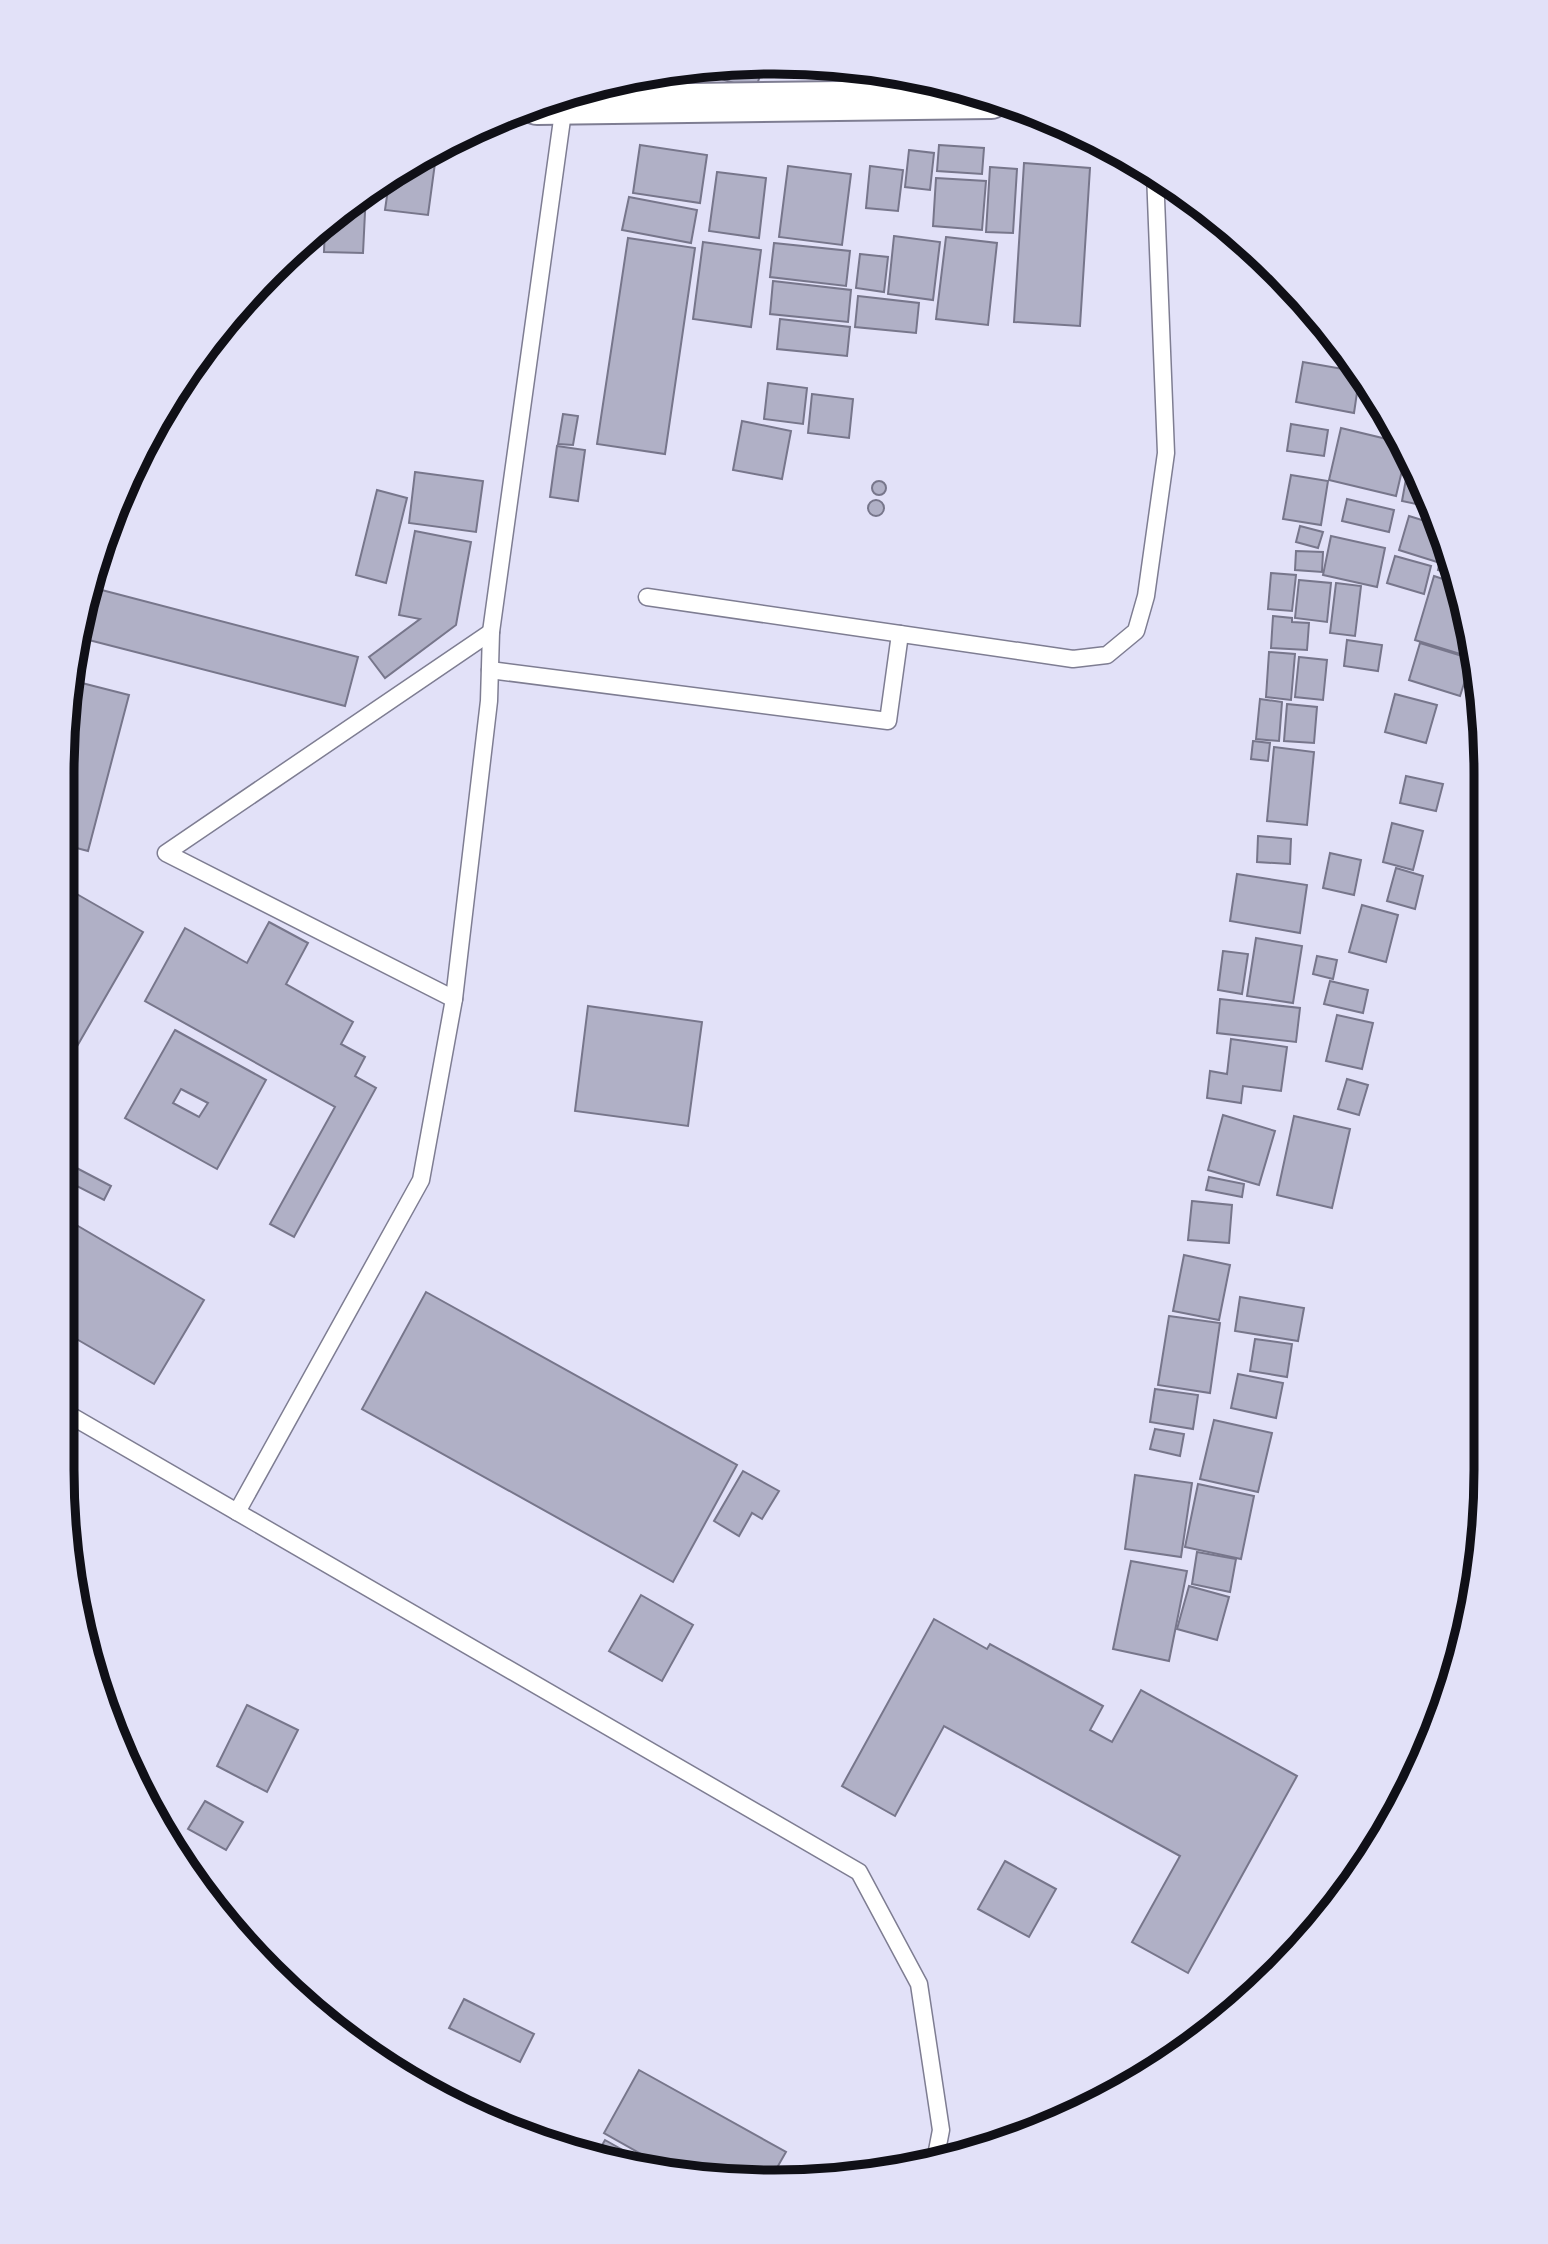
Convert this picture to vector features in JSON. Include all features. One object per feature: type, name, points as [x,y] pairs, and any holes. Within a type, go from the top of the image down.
[{"type":"main road","points":[[569,105],[963,99]]},
{"type":"lane","points":[[237,1513],[421,1180],[454,999],[489,701],[491,632],[549,111]]},
{"type":"lane","points":[[647,597],[1073,659],[1107,655],[1136,631],[1146,596],[1166,453],[1156,187]]},
{"type":"lane","points":[[454,999],[166,853],[491,632]]},
{"type":"lane","points":[[490,670],[888,721],[900,634]]},
{"type":"lane","points":[[74,1418],[859,1872],[919,1984],[941,2130],[937,2151]]},
{"type":"building","points":[[761,74],[755,90],[713,76]]},
{"type":"building","points":[[680,79],[673,99],[640,86]]},
{"type":"building","points":[[640,145],[707,155],[700,203],[633,193]]},
{"type":"building","points":[[939,145],[984,148],[982,174],[937,171]]},
{"type":"building","points":[[909,150],[934,153],[930,190],[905,187]]},
{"type":"building","points":[[435,163],[428,215],[385,210],[388,190]]},
{"type":"building","points":[[1024,163],[1090,168],[1080,326],[1014,322]]},
{"type":"building","points":[[788,166],[851,174],[842,245],[779,237]]},
{"type":"building","points":[[870,166],[903,170],[898,211],[866,208]]},
{"type":"building","points":[[990,167],[1017,169],[1013,233],[986,232]]},
{"type":"building","points":[[717,172],[766,178],[759,238],[709,231]]},
{"type":"building","points":[[936,178],[986,181],[982,230],[933,226]]},
{"type":"building","points":[[629,197],[697,210],[691,243],[622,230]]},
{"type":"building","points":[[365,206],[363,253],[324,252],[325,237]]},
{"type":"building","points":[[894,236],[940,242],[933,300],[888,294]]},
{"type":"building","points":[[946,237],[997,243],[988,325],[936,319]]},
{"type":"building","points":[[628,238],[695,248],[665,454],[597,444]]},
{"type":"building","points":[[703,242],[761,250],[751,327],[693,319]]},
{"type":"building","points":[[774,243],[850,251],[846,286],[770,277]]},
{"type":"building","points":[[860,254],[888,257],[884,292],[856,288]]},
{"type":"building","points":[[773,281],[851,290],[848,322],[770,314]]},
{"type":"building","points":[[858,296],[919,303],[916,333],[855,327]]},
{"type":"building","points":[[780,319],[850,327],[847,356],[777,349]]},
{"type":"building","points":[[1303,362],[1345,369],[1358,388],[1354,413],[1296,402]]},
{"type":"building","points":[[768,383],[807,388],[803,424],[764,419]]},
{"type":"building","points":[[812,394],[853,399],[849,438],[808,433]]},
{"type":"building","points":[[563,414],[578,416],[573,445],[558,444]]},
{"type":"building","points":[[742,421],[791,431],[782,479],[733,470]]},
{"type":"building","points":[[1291,424],[1328,430],[1324,456],[1287,451]]},
{"type":"building","points":[[1341,428],[1389,440],[1403,466],[1396,496],[1329,480]]},
{"type":"building","points":[[557,446],[585,450],[578,501],[550,497]]},
{"type":"building","points":[[415,472],[483,481],[476,532],[409,523]]},
{"type":"building","points":[[1291,475],[1328,481],[1321,525],[1283,519]]},
{"type":"building","points":[[1406,479],[1409,480],[1421,505],[1402,501]]},
{"type":"building","points":[[876,481],[882,481],[886,488],[882,495],[876,495],[872,491],[872,485]]},
{"type":"building","points":[[377,490],[407,498],[386,583],[356,575]]},
{"type":"building","points":[[1347,499],[1394,510],[1389,532],[1342,521]]},
{"type":"building","points":[[873,500],[879,500],[884,508],[882,514],[873,516],[868,511],[868,505]]},
{"type":"building","points":[[1409,516],[1427,521],[1439,555],[1437,562],[1399,550]]},
{"type":"building","points":[[1300,526],[1323,532],[1318,548],[1296,542]]},
{"type":"building","points":[[415,531],[471,542],[456,625],[385,678],[369,657],[420,619],[399,615]]},
{"type":"building","points":[[1331,536],[1385,548],[1377,587],[1323,575]]},
{"type":"building","points":[[1296,551],[1323,552],[1322,572],[1295,570]]},
{"type":"building","points":[[1395,556],[1431,566],[1424,594],[1387,583]]},
{"type":"building","points":[[1440,560],[1444,572],[1438,570]]},
{"type":"building","points":[[1271,573],[1296,575],[1292,611],[1268,609]]},
{"type":"building","points":[[1434,576],[1447,580],[1464,655],[1415,640]]},
{"type":"building","points":[[1299,580],[1331,583],[1327,622],[1295,618]]},
{"type":"building","points":[[1336,583],[1361,586],[1355,636],[1330,633]]},
{"type":"building","points":[[98,589],[358,657],[345,706],[87,639]]},
{"type":"building","points":[[1273,616],[1292,618],[1292,622],[1309,623],[1307,650],[1271,648]]},
{"type":"building","points":[[1347,640],[1382,645],[1378,671],[1344,666]]},
{"type":"building","points":[[1420,643],[1464,657],[1467,673],[1460,696],[1409,680]]},
{"type":"building","points":[[1269,652],[1295,654],[1291,700],[1266,697]]},
{"type":"building","points":[[1299,657],[1327,660],[1323,700],[1295,697]]},
{"type":"building","points":[[79,682],[129,695],[88,851],[74,847],[75,728]]},
{"type":"building","points":[[1395,694],[1437,705],[1426,743],[1385,732]]},
{"type":"building","points":[[1260,699],[1282,702],[1279,741],[1256,739]]},
{"type":"building","points":[[1287,704],[1317,707],[1314,743],[1284,741]]},
{"type":"building","points":[[1253,741],[1270,743],[1268,761],[1251,759]]},
{"type":"building","points":[[1274,747],[1314,752],[1307,825],[1267,821]]},
{"type":"building","points":[[1406,776],[1443,784],[1436,811],[1400,803]]},
{"type":"building","points":[[1392,823],[1423,831],[1413,870],[1383,862]]},
{"type":"building","points":[[1258,836],[1291,839],[1290,864],[1257,862]]},
{"type":"building","points":[[1330,853],[1361,860],[1354,895],[1323,888]]},
{"type":"building","points":[[1396,868],[1423,876],[1415,909],[1387,901]]},
{"type":"building","points":[[1237,874],[1307,885],[1300,933],[1230,921]]},
{"type":"building","points":[[74,892],[143,932],[74,1051]]},
{"type":"building","points":[[1362,905],[1398,915],[1386,962],[1349,952]]},
{"type":"building","points":[[269,922],[308,943],[286,984],[353,1022],[341,1044],[365,1057],[355,1076],[376,1088],[294,1237],[270,1224],[335,1107],[145,1001],[185,928],[247,963]]},
{"type":"building","points":[[1256,938],[1302,946],[1293,1003],[1247,996]]},
{"type":"building","points":[[1223,951],[1248,954],[1242,994],[1218,990]]},
{"type":"building","points":[[1317,956],[1337,960],[1333,979],[1313,974]]},
{"type":"building","points":[[1330,981],[1368,990],[1363,1013],[1324,1004]]},
{"type":"building","points":[[1220,999],[1300,1008],[1296,1042],[1217,1033]]},
{"type":"building","points":[[588,1006],[702,1022],[688,1126],[575,1111]]},
{"type":"building","points":[[1337,1015],[1373,1023],[1362,1069],[1326,1061]]},
{"type":"building","points":[[175,1030],[266,1080],[217,1169],[125,1118]],"holes":[[[181,1089],[208,1103],[199,1117],[173,1103]]]},
{"type":"building","points":[[1231,1039],[1287,1047],[1281,1091],[1243,1086],[1241,1103],[1207,1098],[1210,1071],[1227,1074]]},
{"type":"building","points":[[1347,1079],[1368,1085],[1359,1115],[1338,1109]]},
{"type":"building","points":[[1223,1115],[1275,1131],[1259,1185],[1208,1170]]},
{"type":"building","points":[[1294,1116],[1350,1129],[1332,1208],[1277,1195]]},
{"type":"building","points":[[74,1167],[111,1186],[104,1200],[74,1185]]},
{"type":"building","points":[[1209,1177],[1244,1184],[1242,1197],[1206,1190]]},
{"type":"building","points":[[1192,1201],[1232,1205],[1229,1243],[1188,1240]]},
{"type":"building","points":[[74,1224],[204,1300],[154,1384],[74,1338]]},
{"type":"building","points":[[1184,1255],[1230,1265],[1219,1320],[1173,1311]]},
{"type":"building","points":[[426,1292],[737,1465],[673,1582],[362,1409]]},
{"type":"building","points":[[1240,1297],[1304,1308],[1298,1341],[1235,1331]]},
{"type":"building","points":[[1169,1316],[1220,1323],[1210,1393],[1158,1385]]},
{"type":"building","points":[[1255,1339],[1292,1344],[1287,1377],[1250,1371]]},
{"type":"building","points":[[1238,1374],[1283,1383],[1276,1418],[1231,1408]]},
{"type":"building","points":[[1155,1389],[1198,1395],[1193,1429],[1150,1422]]},
{"type":"building","points":[[1214,1420],[1272,1433],[1258,1492],[1200,1479]]},
{"type":"building","points":[[1155,1429],[1184,1434],[1180,1456],[1150,1449]]},
{"type":"building","points":[[743,1471],[779,1491],[762,1519],[752,1513],[739,1536],[714,1521]]},
{"type":"building","points":[[1135,1475],[1192,1483],[1181,1557],[1125,1549]]},
{"type":"building","points":[[1198,1484],[1254,1496],[1241,1559],[1185,1547]]},
{"type":"building","points":[[1197,1552],[1236,1559],[1230,1592],[1192,1584]]},
{"type":"building","points":[[1131,1561],[1187,1571],[1169,1661],[1113,1649]]},
{"type":"building","points":[[1189,1586],[1229,1597],[1217,1640],[1177,1629]]},
{"type":"building","points":[[641,1595],[693,1625],[662,1681],[609,1651]]},
{"type":"building","points":[[934,1619],[987,1649],[990,1644],[1103,1706],[1090,1730],[1112,1742],[1141,1690],[1297,1776],[1188,1973],[1132,1942],[1180,1856],[944,1726],[895,1816],[842,1786]]},
{"type":"building","points":[[247,1705],[298,1730],[267,1792],[217,1766]]},
{"type":"building","points":[[205,1801],[243,1822],[226,1850],[188,1829]]},
{"type":"building","points":[[1005,1861],[1056,1889],[1029,1937],[978,1909]]},
{"type":"building","points":[[464,1999],[534,2034],[520,2062],[449,2028]]},
{"type":"building","points":[[639,2070],[786,2152],[776,2170],[683,2165],[651,2159],[604,2133]]},
{"type":"building","points":[[605,2140],[634,2156],[600,2149]]}]
